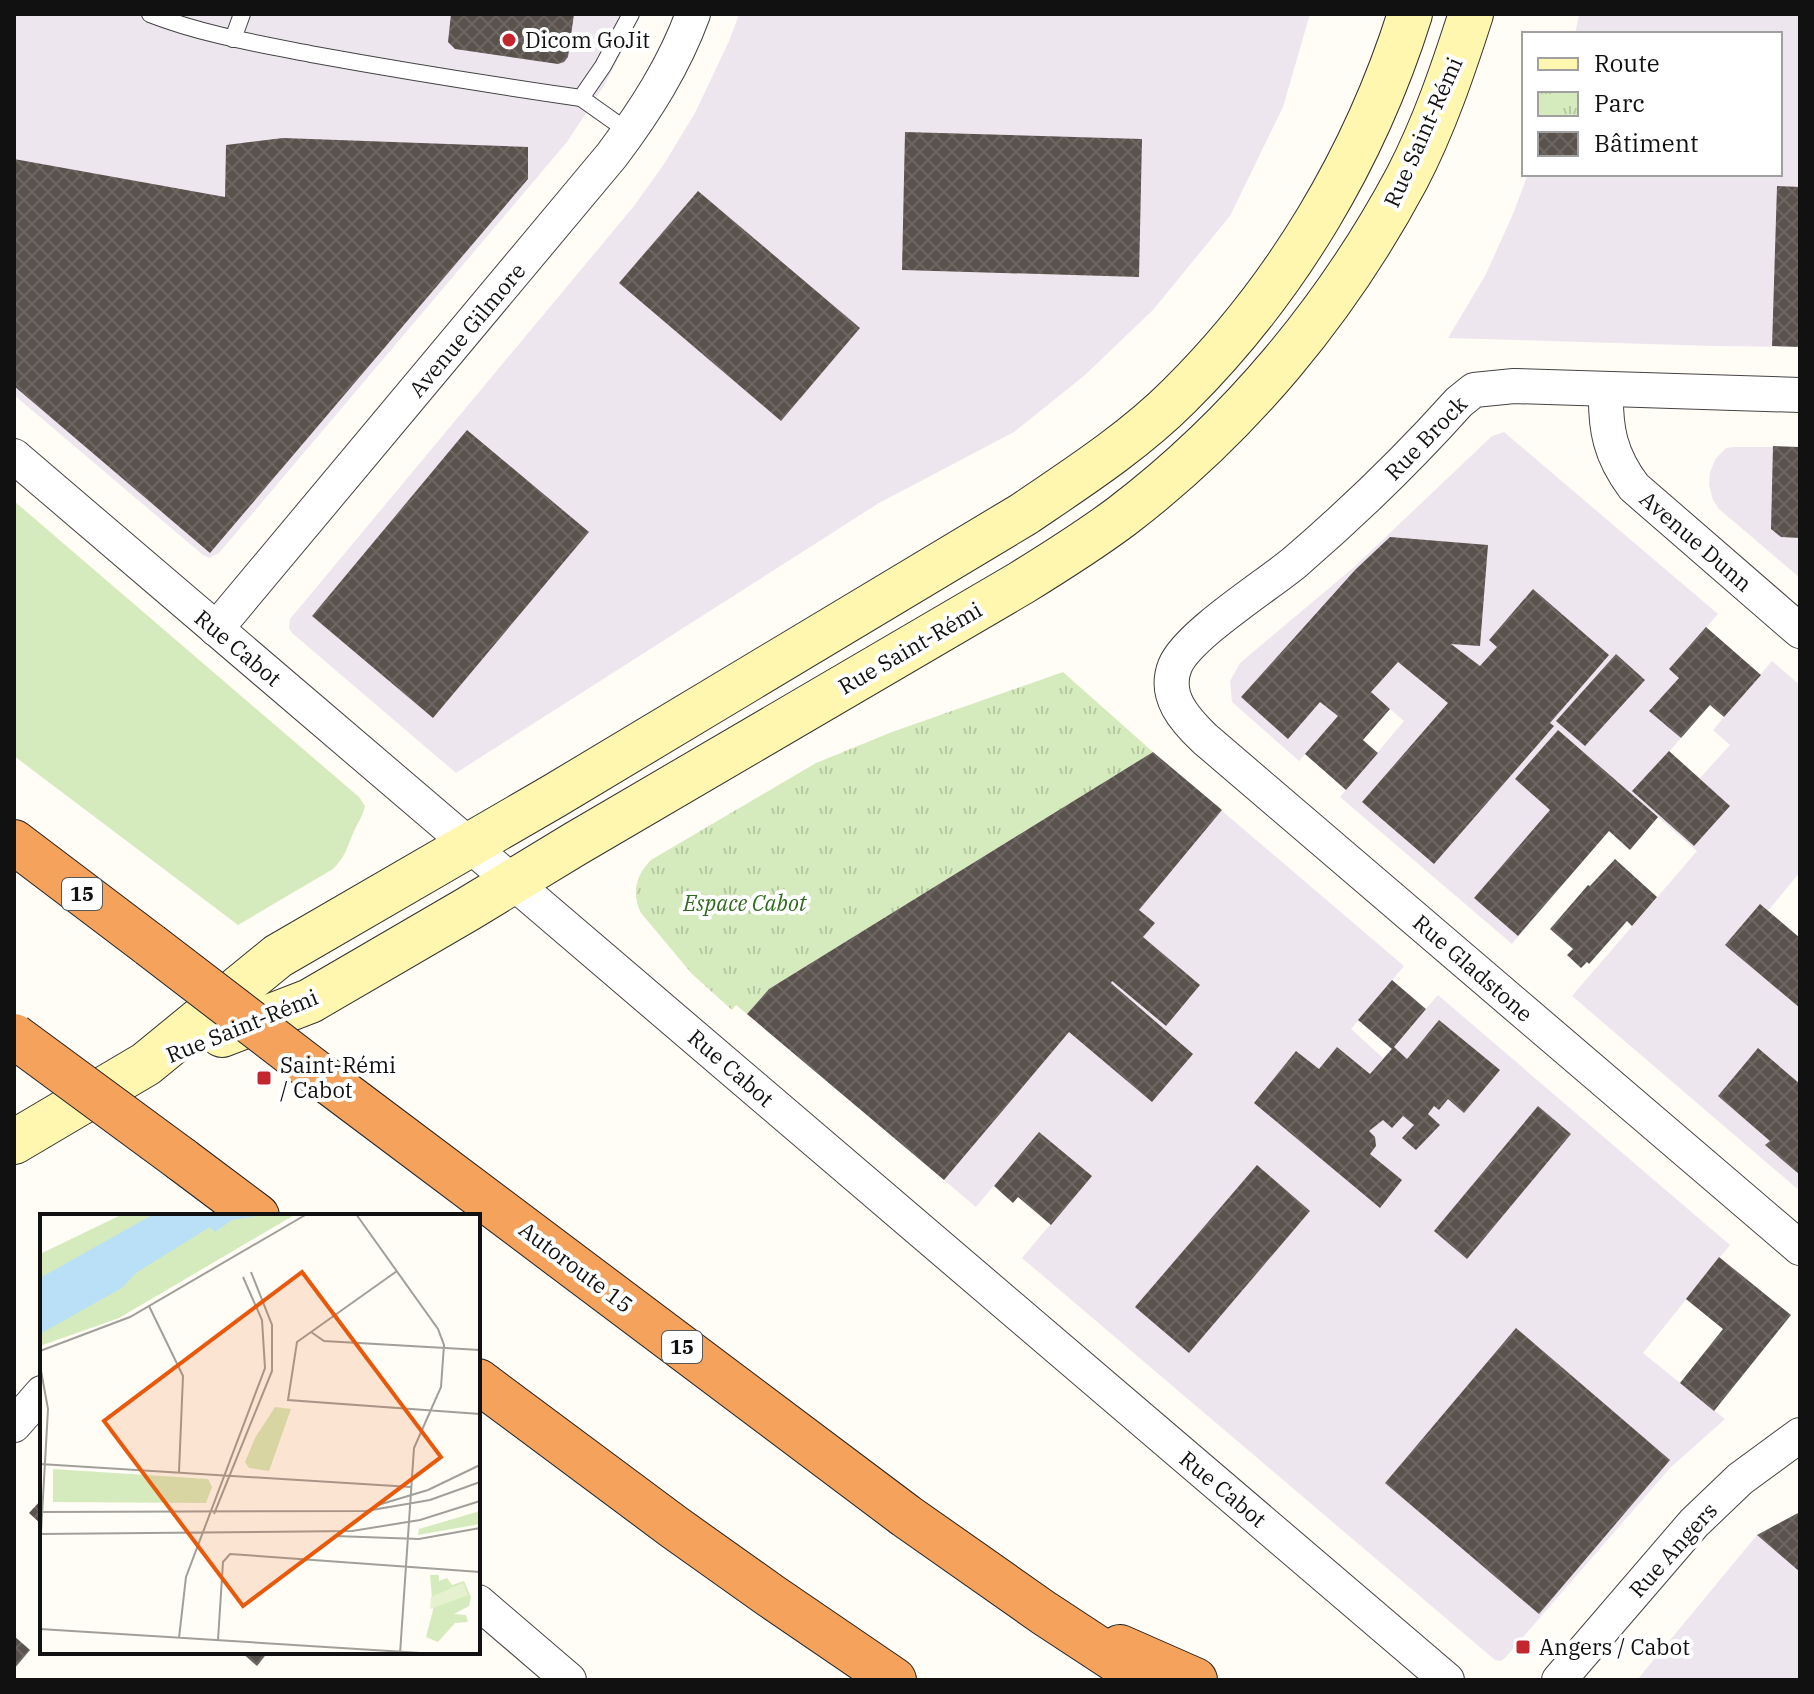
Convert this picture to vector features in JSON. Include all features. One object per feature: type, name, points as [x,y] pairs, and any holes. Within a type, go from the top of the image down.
[{"type":"highway","name":"Autoroute 15","points":[[14,842],[906,1516],[1146,1680]]},
{"type":"highway","points":[[14,1036],[254,1214]]},
{"type":"highway","points":[[480,1382],[674,1527],[894,1680]]},
{"type":"highway","points":[[674,1527],[840,1680]]},
{"type":"highway","points":[[1044,1613],[1195,1680]]},
{"type":"main road","name":"Rue Saint-Rémi","points":[[14,1142],[146,1064],[278,956],[554,796],[1024,514],[1144,427],[1178,397],[1240,329],[1296,253],[1359,143],[1410,14]]},
{"type":"main road","name":"Rue Saint-Rémi","points":[[146,1064],[310,1001],[1033,576],[1111,524],[1178,470],[1264,385],[1294,350],[1363,254],[1408,177],[1445,91],[1471,14]]},
{"type":"street","name":"Avenue Gilmore","points":[[216,629],[629,132],[662,81],[693,14]]},
{"type":"street","name":"Rue Brock","points":[[1173,672],[1181,655],[1199,637],[1291,565],[1353,511],[1474,390],[1496,387],[1800,395]]},
{"type":"street","name":"Avenue Dunn","points":[[1606,390],[1606,424],[1610,441],[1615,457],[1634,487],[1800,631]]},
{"type":"street","name":"Rue Cabot","points":[[14,456],[1447,1680]]},
{"type":"street","name":"Rue Gladstone","points":[[1173,672],[1171,682],[1175,702],[1190,725],[1205,739],[1800,1248]]},
{"type":"street","points":[[14,1425],[40,1395]]},
{"type":"street","name":"Rue Angers","points":[[1559,1680],[1694,1523],[1740,1479],[1800,1435]]},
{"type":"street","points":[[480,1604],[569,1680]]},
{"type":"lane","points":[[150,14],[233,39],[433,77],[581,98],[629,132]]},
{"type":"lane","points":[[233,39],[242,14]]},
{"type":"lane","points":[[581,98],[631,14]]},
{"type":"shaded area","points":[[14,14],[641,14],[605,84],[567,142],[219,553],[209,558],[14,395]]},
{"type":"shaded area","points":[[739,14],[1310,14],[1283,107],[1230,216],[1153,310],[1085,375],[1014,432],[879,503],[456,773],[292,633],[290,619],[634,206],[695,113]]},
{"type":"shaded area","points":[[1579,14],[1800,14],[1800,347],[1448,338],[1485,276],[1527,176],[1782,176],[1782,32],[1575,32]]},
{"type":"shaded area","points":[[1504,432],[1718,614],[1670,669],[1679,678],[1650,711],[1681,738],[1669,752],[1700,778],[1730,745],[1713,730],[1772,661],[1800,685],[1800,872],[1768,911],[1800,938],[1800,1191],[1572,996],[1697,851],[1658,817],[1636,799],[1512,944],[1340,797],[1404,721],[1370,692],[1338,717],[1299,761],[1232,702],[1230,681],[1240,663],[1353,568],[1492,436]]},
{"type":"shaded area","points":[[1800,447],[1800,578],[1719,509],[1713,500],[1710,472],[1716,458],[1726,448]]},
{"type":"shaded area","points":[[1153,752],[1404,966],[1351,1029],[1383,1058],[1438,995],[1730,1245],[1643,1353],[1725,1419],[1670,1468],[1501,1661],[1495,1660],[1022,1258],[1091,1176],[1039,1132],[976,1207],[747,1014],[769,989]]},
{"type":"shaded area","points":[[1800,1512],[1800,1680],[1637,1680],[1757,1535]]},
{"type":"green space","points":[[14,501],[359,797],[365,806],[363,812],[344,855],[333,869],[238,925],[14,756]]},
{"type":"green space","name":"Espace Cabot","points":[[1063,672],[1153,752],[769,989],[747,1014],[736,1005],[732,1010],[692,974],[641,913],[636,898],[637,885],[651,860],[816,763],[892,732]]},
{"type":"building","name":"Dicom GoJit","points":[[451,14],[574,14],[568,57],[558,64],[455,49],[448,42]]},
{"type":"building","points":[[905,132],[1142,139],[1139,277],[902,270]]},
{"type":"building","points":[[283,138],[528,147],[528,179],[210,553],[14,386],[14,159],[225,197],[226,145]]},
{"type":"building","points":[[1777,186],[1800,187],[1800,347],[1772,346]]},
{"type":"building","points":[[698,191],[860,328],[781,421],[619,283]]},
{"type":"building","points":[[467,430],[589,532],[433,718],[312,616]]},
{"type":"building","points":[[1773,446],[1800,447],[1800,538],[1781,537],[1771,529]]},
{"type":"building","points":[[1390,537],[1488,545],[1480,646],[1451,644],[1480,666],[1497,647],[1489,640],[1533,589],[1609,655],[1550,723],[1554,726],[1434,864],[1362,802],[1448,703],[1398,662],[1371,692],[1390,709],[1363,740],[1378,753],[1346,790],[1305,754],[1338,716],[1320,702],[1288,739],[1241,697],[1355,570]]},
{"type":"building","points":[[1706,627],[1761,675],[1724,717],[1710,705],[1681,738],[1649,711],[1679,678],[1669,669]]},
{"type":"building","points":[[1616,654],[1645,680],[1585,746],[1556,721]]},
{"type":"building","points":[[1558,730],[1658,817],[1630,850],[1609,831],[1518,936],[1474,898],[1550,810],[1515,779]]},
{"type":"building","points":[[1669,751],[1730,806],[1694,846],[1632,791]]},
{"type":"building","points":[[1153,752],[1222,810],[1139,910],[1155,923],[1143,937],[1200,985],[1166,1026],[1111,983],[1193,1054],[1152,1102],[1069,1032],[944,1180],[747,1014],[769,989]]},
{"type":"building","points":[[1615,859],[1657,897],[1632,926],[1627,921],[1589,964],[1587,962],[1581,968],[1567,955],[1573,949],[1550,929]]},
{"type":"building","points":[[1760,904],[1800,938],[1800,1008],[1725,945]]},
{"type":"building","points":[[1392,980],[1426,1009],[1394,1047],[1407,1059],[1439,1020],[1500,1070],[1464,1113],[1448,1099],[1439,1110],[1434,1106],[1428,1114],[1440,1125],[1416,1150],[1402,1138],[1414,1125],[1403,1116],[1392,1128],[1383,1120],[1369,1131],[1375,1137],[1376,1146],[1370,1154],[1402,1180],[1380,1208],[1254,1103],[1296,1051],[1319,1069],[1337,1047],[1370,1074],[1392,1049],[1358,1020]]},
{"type":"building","points":[[1758,1048],[1800,1084],[1800,1175],[1765,1145],[1770,1141],[1718,1096]]},
{"type":"building","points":[[1538,1106],[1571,1134],[1467,1259],[1434,1231]]},
{"type":"building","points":[[1039,1132],[1092,1176],[1051,1225],[1018,1197],[1013,1203],[994,1186]]},
{"type":"building","points":[[1257,1165],[1310,1211],[1189,1353],[1135,1307]]},
{"type":"building","points":[[1719,1257],[1791,1315],[1714,1411],[1680,1383],[1723,1329],[1686,1299]]},
{"type":"building","points":[[1516,1328],[1670,1460],[1539,1614],[1385,1483]]},
{"type":"building","points":[[40,1501],[40,1523],[29,1513]]},
{"type":"building","points":[[1800,1512],[1800,1572],[1757,1535]]},
{"type":"building","points":[[14,1636],[30,1650],[14,1669]]},
{"type":"building","points":[[243,1654],[266,1654],[257,1666]]},
{"type":"place","name":"Dicom GoJit","points":[[509,40]]},
{"type":"place","name":"Saint-Rémi / Cabot","points":[[264,1078]]},
{"type":"place","name":"Angers / Cabot","points":[[1523,1647]]}]
